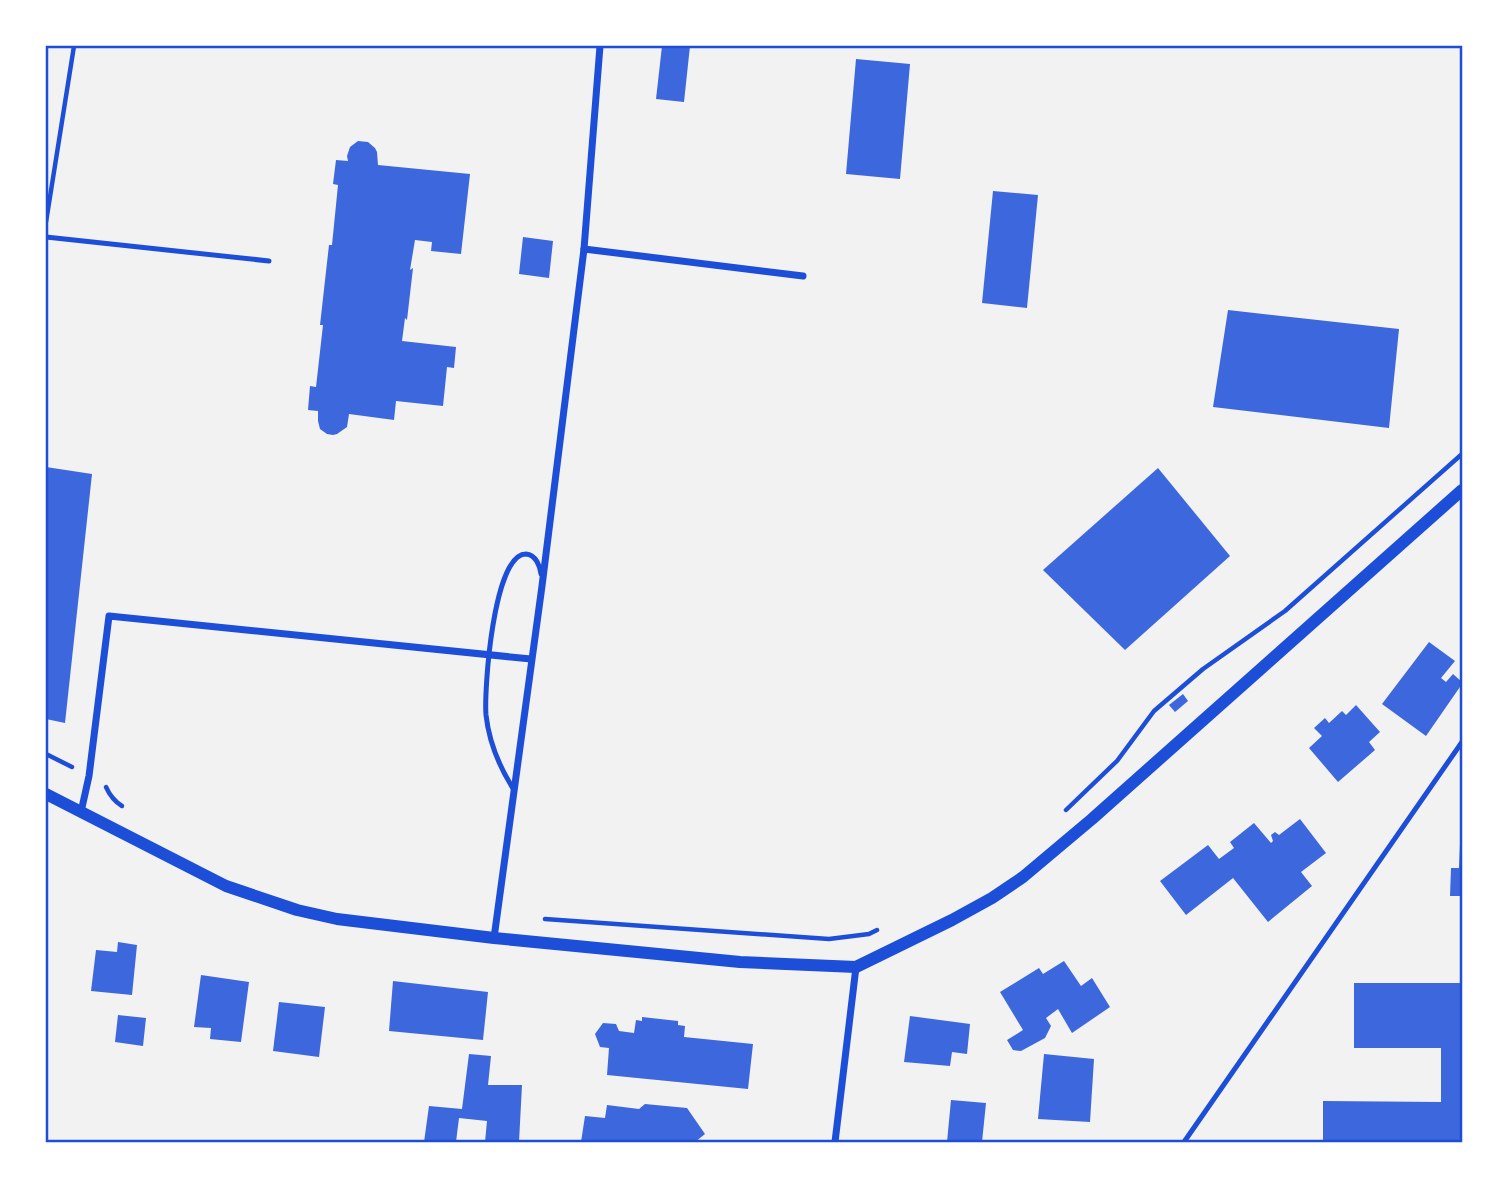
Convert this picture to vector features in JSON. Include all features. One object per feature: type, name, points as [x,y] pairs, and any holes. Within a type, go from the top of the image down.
[{"type":"street","points":[[494,939],[584,249],[600,46]]},
{"type":"street","points":[[584,249],[803,276]]},
{"type":"street","points":[[46,794],[226,886],[297,910],[364,923],[494,939],[740,962],[856,967],[952,920],[1023,877],[1092,820],[1462,490]]},
{"type":"street","points":[[81,812],[89,776],[109,616],[531,659]]},
{"type":"street","points":[[835,1143],[856,967]]},
{"type":"lane","points":[[46,237],[269,261]]},
{"type":"lane","points":[[514,790],[499,762],[488,724],[486,697],[489,655],[495,612],[503,580],[511,565],[526,554],[533,557],[541,570],[542,586]]},
{"type":"lane","points":[[1184,1143],[1462,741]]},
{"type":"path","points":[[46,226],[74,46]]},
{"type":"path","points":[[1063,813],[1117,761],[1154,711],[1203,668],[1285,611],[1462,454]]},
{"type":"path","points":[[46,754],[104,783],[116,803],[128,809]]},
{"type":"path","points":[[535,918],[829,939],[869,934],[881,928]]},
{"type":"building","points":[[662,46],[690,46],[684,102],[656,99]]},
{"type":"building","points":[[856,59],[910,64],[900,179],[846,174]]},
{"type":"building","points":[[358,141],[368,142],[375,148],[378,165],[470,174],[461,254],[431,251],[432,242],[415,240],[407,320],[405,318],[402,341],[456,347],[454,368],[447,367],[443,406],[396,401],[394,420],[349,414],[347,427],[333,435],[320,429],[318,411],[308,410],[310,386],[316,387],[323,325],[320,325],[338,185],[333,184],[336,160],[348,161],[350,147]]},
{"type":"building","points":[[993,191],[1038,195],[1027,308],[982,303]]},
{"type":"building","points":[[523,237],[553,241],[549,278],[519,274]]},
{"type":"building","points":[[1228,310],[1399,329],[1389,428],[1213,407]]},
{"type":"building","points":[[46,467],[92,474],[65,723],[46,719]]},
{"type":"building","points":[[1158,468],[1230,556],[1125,650],[1043,570]]},
{"type":"building","points":[[1429,642],[1455,661],[1441,678],[1446,682],[1453,674],[1462,684],[1426,736],[1382,704]]},
{"type":"building","points":[[1183,694],[1188,701],[1175,712],[1169,705]]},
{"type":"building","points":[[1356,705],[1380,732],[1369,742],[1375,750],[1338,782],[1309,748],[1322,736],[1314,728],[1325,718],[1329,723],[1342,711],[1346,715]]},
{"type":"building","points":[[1300,819],[1326,853],[1301,872],[1312,886],[1268,922],[1233,878],[1186,915],[1160,881],[1208,845],[1219,859],[1234,848],[1230,842],[1254,823],[1271,843],[1271,835],[1275,832],[1279,835]]},
{"type":"building","points":[[1460,844],[1462,896],[1450,896],[1451,868],[1459,868]]},
{"type":"building","points":[[118,942],[137,945],[132,995],[91,991],[96,950],[117,952]]},
{"type":"building","points":[[1064,961],[1081,986],[1092,978],[1110,1007],[1072,1033],[1058,1009],[1046,1018],[1051,1026],[1045,1038],[1021,1051],[1013,1050],[1007,1040],[1023,1030],[1000,992],[1039,968],[1043,974]]},
{"type":"building","points":[[201,975],[249,982],[241,1042],[210,1039],[211,1028],[194,1027]]},
{"type":"building","points":[[393,981],[488,992],[483,1040],[389,1031]]},
{"type":"building","points":[[1354,983],[1462,983],[1462,1142],[1323,1142],[1323,1101],[1441,1102],[1441,1048],[1354,1048]]},
{"type":"building","points":[[279,1002],[325,1007],[319,1057],[273,1051]]},
{"type":"building","points":[[118,1015],[146,1018],[143,1046],[115,1042]]},
{"type":"building","points":[[910,1016],[970,1024],[967,1054],[952,1052],[950,1066],[904,1062]]},
{"type":"building","points":[[642,1017],[678,1021],[678,1025],[685,1026],[684,1037],[753,1044],[748,1089],[607,1075],[609,1048],[600,1047],[595,1034],[603,1023],[616,1024],[619,1031],[634,1033],[636,1020],[642,1021]]},
{"type":"building","points":[[469,1054],[491,1056],[488,1085],[522,1085],[519,1142],[485,1142],[487,1121],[459,1118],[456,1142],[424,1142],[429,1106],[462,1109]]},
{"type":"building","points":[[1044,1054],[1094,1059],[1090,1122],[1038,1119]]},
{"type":"building","points":[[951,1100],[986,1103],[982,1142],[947,1142]]},
{"type":"building","points":[[645,1104],[687,1108],[705,1134],[695,1142],[581,1142],[585,1116],[605,1118],[607,1105],[639,1109]]}]
